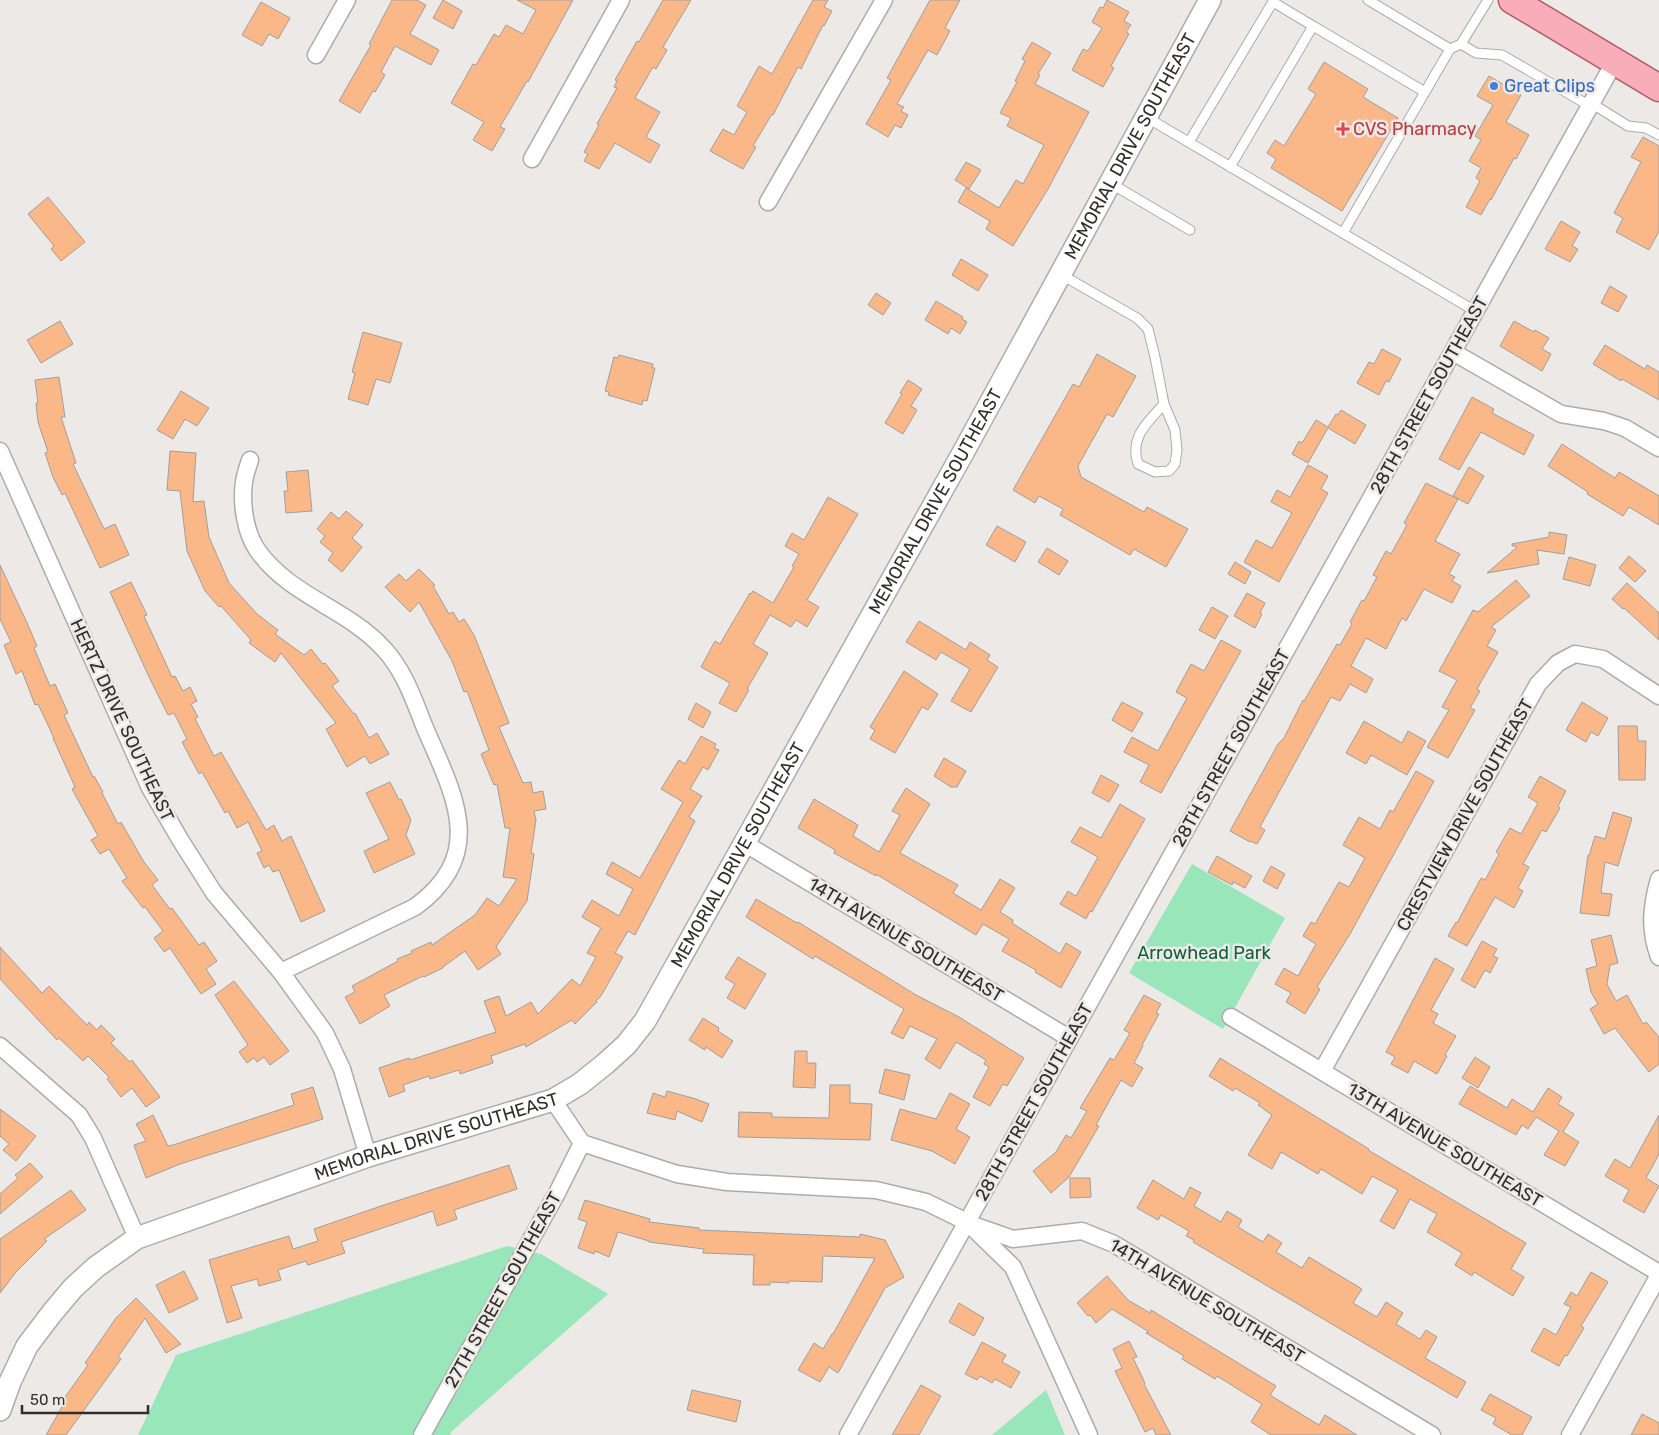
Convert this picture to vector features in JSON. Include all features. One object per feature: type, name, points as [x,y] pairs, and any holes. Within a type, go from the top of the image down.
[{"type":"main road","points":[[1512,0],[1659,88]]},
{"type":"street","points":[[316,55],[347,0]]},
{"type":"street","points":[[532,159],[621,0]]},
{"type":"street","points":[[768,202],[884,0]]},
{"type":"street","name":"MEMORIAL DRIVE SOUTHEAST","points":[[0,1410],[10,1382],[27,1346],[52,1312],[73,1288],[96,1268],[137,1238],[368,1156],[553,1100],[580,1084],[626,1045],[645,1021],[964,451],[1210,0]]},
{"type":"street","name":"28TH STREET SOUTHEAST","points":[[848,1435],[1615,61]]},
{"type":"street","points":[[1453,352],[1562,414],[1604,421],[1625,428],[1659,448]]},
{"type":"street","name":"HERTZ DRIVE SOUTHEAST","points":[[0,452],[150,788],[180,840],[214,892],[281,972],[324,1033],[338,1060],[368,1156]]},
{"type":"street","points":[[250,460],[244,482],[244,504],[247,527],[256,550],[272,568],[296,589],[358,626],[383,648],[402,673],[449,783],[457,809],[460,836],[454,861],[444,880],[430,896],[415,907],[281,972]]},
{"type":"street","name":"CRESTVIEW DRIVE SOUTHEAST","points":[[1322,1071],[1538,684],[1558,664],[1575,654],[1603,658],[1659,696]]},
{"type":"street","name":"14TH AVENUE SOUTHEAST","points":[[744,843],[1069,1038]]},
{"type":"street","points":[[1659,879],[1651,923],[1659,957]]},
{"type":"street","name":"13TH AVENUE SOUTHEAST","points":[[1231,1017],[1659,1274]]},
{"type":"street","points":[[0,1046],[79,1115],[93,1138],[137,1238]]},
{"type":"street","points":[[553,1100],[582,1143],[677,1174],[728,1182],[876,1190],[926,1202],[966,1222],[1013,1267],[1089,1435]]},
{"type":"street","name":"27TH STREET SOUTHEAST","points":[[422,1435],[557,1193],[582,1143]]},
{"type":"street","name":"14TH AVENUE SOUTHEAST","points":[[966,1222],[1013,1239],[1082,1231],[1114,1244],[1432,1435]]},
{"type":"street","points":[[1570,1435],[1659,1274]]},
{"type":"lane","points":[[1368,0],[1450,49]]},
{"type":"lane","points":[[1343,233],[1450,49],[1461,44],[1488,0]]},
{"type":"lane","points":[[1189,142],[1274,1],[1425,92]]},
{"type":"lane","points":[[1230,167],[1313,26]]},
{"type":"lane","points":[[1461,44],[1476,53],[1502,55],[1628,126],[1646,128],[1659,136]]},
{"type":"lane","points":[[1146,117],[1475,311]]},
{"type":"lane","points":[[1110,183],[1190,230]]},
{"type":"lane","points":[[1060,274],[1137,318],[1148,329],[1164,404],[1175,430],[1178,450],[1175,464],[1169,471],[1155,472],[1138,464],[1135,454],[1136,441],[1141,430],[1164,404]]},
{"type":"green space","name":"Arrowhead Park","points":[[1192,864],[1285,918],[1223,1029],[1129,973]]},
{"type":"green space","points":[[507,1246],[541,1254],[608,1294],[452,1431],[450,1435],[138,1435],[176,1355]]},
{"type":"green space","points":[[1046,1390],[1065,1435],[992,1435]]},
{"type":"building","points":[[392,0],[417,0],[426,5],[410,34],[439,50],[431,65],[395,46],[381,72],[385,75],[360,113],[339,101],[371,45],[369,44]]},
{"type":"building","points":[[443,0],[462,11],[453,29],[433,18]]},
{"type":"building","points":[[517,0],[573,0],[528,82],[500,127],[505,129],[492,151],[473,140],[484,122],[451,103],[473,64],[476,65],[494,34],[499,37],[506,25],[523,34],[536,10]]},
{"type":"building","points":[[663,0],[691,0],[663,47],[667,50],[656,69],[653,67],[635,98],[660,112],[646,137],[660,145],[650,163],[615,143],[599,169],[584,161],[588,154],[584,152],[617,88],[614,87],[617,81],[615,80]]},
{"type":"building","points":[[813,0],[828,0],[824,7],[832,11],[801,69],[798,67],[773,115],[753,146],[756,147],[743,169],[710,151],[723,129],[734,135],[747,112],[737,106],[759,66],[772,74]]},
{"type":"building","points":[[930,0],[960,0],[945,28],[950,31],[937,55],[928,50],[897,104],[904,107],[901,111],[908,115],[901,128],[895,125],[888,137],[866,124],[891,80],[887,78]]},
{"type":"building","points":[[1107,0],[1129,12],[1124,21],[1131,25],[1126,32],[1129,34],[1111,66],[1114,68],[1103,87],[1072,70],[1083,49],[1088,51],[1102,28],[1092,22],[1100,7],[1103,8]]},
{"type":"building","points":[[261,2],[290,18],[278,39],[269,34],[262,46],[242,35]]},
{"type":"building","points":[[1032,42],[1051,53],[1038,74],[1040,75],[1035,84],[1089,112],[1048,189],[1013,246],[986,229],[990,221],[958,202],[966,188],[999,208],[1016,180],[1023,184],[1044,145],[1007,126],[1011,118],[1000,113],[1017,82],[1015,81],[1025,61],[1022,59]]},
{"type":"building","name":"CVS Pharmacy","points":[[1324,62],[1368,89],[1363,97],[1398,118],[1342,211],[1271,168],[1276,159],[1267,153],[1275,140],[1284,146],[1316,94],[1308,89]]},
{"type":"building","points":[[1489,76],[1521,95],[1506,122],[1529,135],[1481,215],[1466,207],[1480,181],[1476,178],[1481,168],[1469,161],[1481,140],[1475,136],[1493,105],[1477,96]]},
{"type":"building","points":[[1643,137],[1659,146],[1659,231],[1649,250],[1616,232],[1623,218],[1614,213],[1641,162],[1631,157]]},
{"type":"building","points":[[966,162],[981,170],[969,189],[955,180]]},
{"type":"building","points":[[48,197],[85,242],[61,261],[51,249],[54,246],[28,214]]},
{"type":"building","points":[[1561,221],[1580,232],[1572,246],[1578,249],[1570,262],[1545,249]]},
{"type":"building","points":[[961,259],[988,275],[978,291],[952,275]]},
{"type":"building","points":[[1610,286],[1627,296],[1618,312],[1601,303]]},
{"type":"building","points":[[876,293],[891,303],[883,315],[868,305]]},
{"type":"building","points":[[936,301],[963,317],[962,319],[967,322],[960,334],[951,328],[948,334],[925,320]]},
{"type":"building","points":[[60,321],[73,344],[41,363],[27,340]]},
{"type":"building","points":[[1514,321],[1549,338],[1542,349],[1551,354],[1542,371],[1500,346]]},
{"type":"building","points":[[363,332],[402,343],[390,383],[376,379],[368,405],[348,399],[355,373],[352,372]]},
{"type":"building","points":[[1605,345],[1645,369],[1647,365],[1659,372],[1659,400],[1622,379],[1621,381],[1593,364]]},
{"type":"building","points":[[1382,349],[1401,359],[1389,382],[1386,381],[1379,395],[1357,383],[1369,362],[1374,364]]},
{"type":"building","points":[[1097,354],[1136,376],[1113,417],[1107,414],[1078,466],[1081,477],[1144,512],[1147,507],[1188,529],[1166,567],[1134,549],[1130,555],[1060,515],[1063,509],[1039,496],[1035,503],[1013,490],[1073,384],[1079,387]]},
{"type":"building","points":[[619,355],[653,364],[652,368],[655,368],[647,401],[643,400],[642,405],[608,395],[609,392],[605,391],[614,357],[618,358]]},
{"type":"building","points":[[59,377],[65,417],[61,417],[76,463],[73,464],[104,529],[115,524],[129,555],[100,568],[65,493],[62,495],[53,477],[45,453],[48,452],[38,422],[35,380]]},
{"type":"building","points":[[908,380],[922,389],[911,406],[917,410],[903,434],[885,423]]},
{"type":"building","points":[[181,391],[209,408],[197,426],[185,419],[173,439],[157,430]]},
{"type":"building","points":[[1472,397],[1494,409],[1492,413],[1534,435],[1524,455],[1481,432],[1459,470],[1439,459]]},
{"type":"building","points":[[1341,410],[1366,425],[1355,444],[1328,428],[1308,463],[1292,454],[1299,441],[1302,443],[1316,420],[1328,427],[1336,414],[1338,415]]},
{"type":"building","points":[[1562,444],[1615,478],[1619,472],[1659,496],[1659,525],[1629,507],[1623,516],[1587,494],[1588,492],[1548,466]]},
{"type":"building","points":[[170,451],[196,453],[193,502],[204,501],[209,537],[229,583],[257,614],[278,630],[275,634],[304,655],[311,649],[323,664],[325,663],[339,681],[332,686],[355,713],[369,738],[377,733],[389,754],[370,764],[365,756],[347,767],[326,729],[336,723],[281,653],[275,662],[249,643],[251,640],[205,591],[187,551],[180,491],[167,490]]},
{"type":"building","points":[[1308,465],[1328,476],[1321,489],[1328,493],[1279,582],[1244,562],[1256,540],[1272,548],[1292,513],[1271,502],[1277,490],[1290,497]]},
{"type":"building","points":[[1469,467],[1484,476],[1468,504],[1453,496]]},
{"type":"building","points":[[308,470],[312,511],[286,513],[284,491],[288,491],[286,472]]},
{"type":"building","points":[[1426,483],[1458,499],[1435,541],[1460,554],[1449,574],[1455,577],[1452,581],[1461,586],[1452,603],[1424,589],[1406,621],[1402,618],[1386,649],[1366,638],[1351,666],[1373,679],[1366,693],[1350,684],[1340,701],[1331,697],[1260,827],[1265,830],[1257,844],[1250,842],[1230,831],[1278,744],[1284,738],[1303,700],[1337,644],[1340,645],[1352,624],[1350,622],[1377,577],[1373,575],[1386,551],[1391,554],[1407,525],[1404,523]]},
{"type":"building","points":[[828,497],[858,514],[807,600],[819,607],[807,627],[796,620],[791,627],[770,615],[753,644],[768,653],[736,712],[719,703],[730,683],[701,667],[715,641],[720,644],[750,593],[753,591],[773,603],[794,567],[792,566],[799,554],[785,546],[792,533],[804,540]]},
{"type":"building","points":[[346,511],[363,525],[352,538],[362,547],[342,572],[328,560],[333,553],[320,542],[325,536],[317,529],[331,512],[339,519]]},
{"type":"building","points":[[997,526],[1026,542],[1015,562],[986,545]]},
{"type":"building","points":[[1549,532],[1567,535],[1564,554],[1537,550],[1539,564],[1487,573],[1516,548],[1512,544],[1549,537]]},
{"type":"building","points":[[1047,548],[1068,561],[1059,575],[1038,562]]},
{"type":"building","points":[[1629,556],[1646,571],[1635,582],[1619,568]]},
{"type":"building","points":[[1569,557],[1596,565],[1590,586],[1563,579]]},
{"type":"building","points":[[1235,562],[1251,572],[1245,584],[1228,574]]},
{"type":"building","points":[[0,565],[37,646],[34,648],[50,686],[55,684],[68,713],[64,715],[93,777],[103,792],[118,824],[121,822],[144,862],[158,880],[152,885],[170,909],[172,908],[199,945],[204,942],[217,961],[206,969],[216,984],[201,994],[170,948],[164,952],[154,938],[163,931],[122,881],[127,878],[109,849],[100,854],[91,840],[98,836],[72,789],[75,787],[38,704],[35,705],[22,671],[16,674],[4,645],[11,642],[0,619]]},
{"type":"building","points":[[419,569],[435,585],[433,586],[449,614],[453,612],[459,622],[464,619],[474,635],[509,723],[499,727],[523,783],[531,782],[533,793],[543,791],[546,809],[534,811],[536,820],[531,853],[534,854],[527,901],[496,947],[501,954],[478,970],[465,951],[443,968],[384,995],[390,1006],[360,1024],[345,997],[355,992],[352,986],[398,961],[397,959],[412,953],[411,951],[431,942],[432,945],[475,915],[487,898],[499,906],[517,879],[503,877],[510,828],[505,828],[497,784],[494,785],[481,754],[489,750],[467,691],[464,692],[452,661],[419,602],[410,612],[385,587],[399,574],[406,581]]},
{"type":"building","points":[[1516,580],[1530,596],[1491,627],[1496,630],[1487,646],[1498,652],[1477,689],[1480,691],[1470,708],[1475,710],[1448,758],[1427,747],[1449,710],[1442,707],[1457,680],[1439,671],[1473,610],[1478,612]]},
{"type":"building","points":[[131,582],[147,615],[144,616],[172,677],[175,676],[183,691],[190,687],[197,701],[191,704],[198,717],[195,719],[214,756],[221,752],[266,830],[274,825],[282,841],[291,836],[325,911],[301,922],[279,870],[273,872],[269,865],[264,868],[257,853],[262,851],[248,822],[237,828],[228,811],[225,813],[202,772],[199,774],[182,742],[187,739],[174,713],[168,715],[110,592]]},
{"type":"building","points":[[1627,583],[1659,613],[1659,640],[1612,599]]},
{"type":"building","points":[[1247,593],[1265,603],[1255,628],[1234,616]]},
{"type":"building","points":[[1212,607],[1228,616],[1215,639],[1199,630]]},
{"type":"building","points":[[919,621],[966,650],[970,642],[990,655],[987,660],[998,667],[971,712],[951,701],[970,669],[941,652],[936,660],[906,642]]},
{"type":"building","points":[[1221,640],[1241,651],[1161,793],[1140,782],[1149,765],[1124,752],[1132,737],[1158,751],[1187,698],[1176,692],[1191,664],[1204,671]]},
{"type":"building","points":[[904,671],[938,694],[928,710],[922,707],[895,753],[870,739],[875,730],[870,727]]},
{"type":"building","points":[[1122,702],[1143,713],[1132,732],[1112,720]]},
{"type":"building","points":[[1582,702],[1608,718],[1598,736],[1591,732],[1586,742],[1566,730]]},
{"type":"building","points":[[696,703],[711,712],[703,728],[688,719]]},
{"type":"building","points":[[1364,721],[1402,743],[1408,731],[1426,741],[1407,775],[1371,755],[1366,764],[1346,753]]},
{"type":"building","points":[[1618,726],[1637,726],[1638,741],[1646,741],[1645,780],[1619,780]]},
{"type":"building","points":[[701,736],[716,744],[714,748],[719,750],[708,770],[703,767],[690,789],[702,796],[689,817],[695,821],[635,935],[628,931],[615,953],[623,957],[597,1002],[575,1024],[572,1020],[526,1047],[525,1044],[491,1056],[493,1063],[460,1074],[459,1070],[430,1079],[429,1076],[403,1085],[405,1091],[389,1097],[379,1068],[496,1032],[484,1001],[499,996],[506,1016],[531,1002],[538,1014],[572,979],[580,986],[596,957],[587,953],[601,928],[582,917],[592,900],[619,916],[633,889],[606,874],[612,862],[640,878],[683,802],[661,789],[679,760],[685,764]]},
{"type":"building","points":[[944,758],[966,771],[957,787],[951,787],[934,776]]},
{"type":"building","points":[[1416,771],[1434,781],[1350,934],[1317,987],[1320,989],[1305,1014],[1286,1002],[1291,993],[1275,984],[1284,968],[1298,976],[1316,944],[1303,936],[1311,922],[1315,924],[1339,882],[1349,887],[1365,858],[1343,845],[1359,817],[1380,829],[1390,810],[1393,812]]},
{"type":"building","points":[[1101,775],[1119,785],[1109,802],[1092,793]]},
{"type":"building","points":[[1540,776],[1566,791],[1558,806],[1560,808],[1546,832],[1542,830],[1523,864],[1529,867],[1518,888],[1523,891],[1514,908],[1495,897],[1467,946],[1448,936],[1481,878],[1485,880],[1499,854],[1496,852],[1510,828],[1521,834],[1538,803],[1528,797]]},
{"type":"building","points":[[390,782],[411,820],[406,835],[415,854],[374,873],[364,851],[389,839],[366,793]]},
{"type":"building","points":[[906,788],[930,804],[900,853],[958,885],[953,893],[981,910],[1000,879],[1015,888],[1000,912],[1013,920],[1012,923],[1060,954],[1066,943],[1081,952],[1061,988],[1035,972],[1036,970],[1002,951],[1009,939],[983,924],[976,935],[876,874],[876,876],[834,853],[835,850],[798,828],[814,799],[858,825],[853,836],[879,852],[900,815],[892,811]]},
{"type":"building","points":[[1120,804],[1145,819],[1092,912],[1090,911],[1086,919],[1060,904],[1068,891],[1076,896],[1098,857],[1071,842],[1080,827],[1101,838]]},
{"type":"building","points":[[1613,812],[1632,818],[1618,866],[1605,862],[1601,893],[1612,894],[1609,916],[1580,913],[1588,855],[1595,836],[1605,839]]},
{"type":"building","points":[[1217,856],[1252,876],[1245,888],[1233,882],[1232,885],[1208,872]]},
{"type":"building","points":[[1271,866],[1285,874],[1277,889],[1263,881]]},
{"type":"building","points":[[756,899],[798,922],[916,995],[959,1017],[1024,1058],[1007,1086],[1003,1084],[990,1106],[973,1097],[989,1067],[984,1064],[986,1060],[956,1042],[940,1069],[925,1059],[937,1039],[910,1026],[903,1039],[891,1033],[904,1009],[815,956],[813,959],[746,917]]},
{"type":"building","points":[[1611,935],[1618,963],[1610,965],[1607,984],[1616,1001],[1627,995],[1643,1024],[1646,1022],[1659,1037],[1659,1064],[1649,1072],[1615,1028],[1604,1034],[1590,1009],[1598,1004],[1591,992],[1586,969],[1597,966],[1591,940]]},
{"type":"building","points":[[1482,941],[1497,949],[1493,956],[1498,958],[1490,973],[1485,970],[1475,988],[1461,980]]},
{"type":"building","points":[[0,947],[42,993],[49,986],[87,1025],[89,1022],[97,1030],[101,1025],[115,1039],[111,1043],[130,1062],[132,1060],[160,1097],[146,1107],[132,1088],[121,1097],[107,1079],[109,1077],[88,1056],[83,1061],[59,1038],[57,1040],[0,979]]},
{"type":"building","points":[[738,957],[766,974],[745,1009],[727,998],[735,984],[725,978]]},
{"type":"building","points":[[1435,958],[1454,969],[1431,1010],[1438,1014],[1433,1023],[1456,1036],[1437,1074],[1414,1061],[1408,1073],[1391,1064],[1395,1057],[1386,1052]]},
{"type":"building","points":[[234,981],[289,1051],[270,1065],[264,1057],[257,1062],[254,1058],[247,1063],[239,1052],[248,1045],[215,995]]},
{"type":"building","points":[[1144,995],[1161,1004],[1156,1013],[1159,1014],[1134,1063],[1143,1068],[1132,1087],[1121,1080],[1096,1125],[1099,1126],[1069,1177],[1051,1193],[1033,1171],[1056,1152],[1066,1135],[1071,1138],[1087,1111],[1080,1108],[1110,1058],[1114,1060],[1130,1033],[1124,1030]]},
{"type":"building","points":[[703,1018],[719,1028],[718,1031],[733,1041],[722,1058],[706,1047],[705,1050],[689,1040]]},
{"type":"building","points":[[795,1051],[807,1051],[807,1063],[816,1063],[815,1088],[793,1087]]},
{"type":"building","points":[[1475,1057],[1490,1067],[1478,1088],[1462,1078]]},
{"type":"building","points":[[1220,1058],[1368,1150],[1526,1243],[1511,1269],[1524,1277],[1513,1296],[1474,1272],[1472,1276],[1455,1265],[1462,1253],[1427,1232],[1437,1214],[1410,1199],[1394,1229],[1380,1221],[1398,1190],[1372,1176],[1362,1194],[1321,1169],[1318,1174],[1281,1152],[1272,1169],[1248,1155],[1272,1115],[1258,1105],[1260,1103],[1235,1088],[1233,1091],[1209,1076]]},
{"type":"building","points":[[885,1069],[910,1075],[904,1100],[879,1093]]},
{"type":"building","points":[[830,1085],[850,1085],[850,1103],[872,1104],[870,1140],[738,1137],[739,1112],[772,1113],[772,1117],[829,1118]]},
{"type":"building","points":[[1470,1086],[1507,1108],[1512,1099],[1533,1112],[1548,1088],[1562,1097],[1558,1104],[1574,1114],[1563,1132],[1579,1142],[1565,1166],[1544,1155],[1559,1131],[1536,1117],[1528,1129],[1522,1125],[1516,1135],[1459,1104]]},
{"type":"building","points":[[313,1087],[323,1119],[180,1164],[146,1178],[134,1145],[146,1141],[136,1124],[153,1115],[168,1146],[173,1145],[294,1105],[291,1094]]},
{"type":"building","points":[[667,1091],[709,1104],[702,1122],[677,1111],[675,1120],[647,1113],[653,1093],[665,1097]]},
{"type":"building","points":[[950,1093],[970,1104],[956,1129],[970,1137],[955,1164],[932,1151],[891,1140],[900,1109],[936,1119]]},
{"type":"building","points":[[0,1109],[36,1136],[16,1161],[3,1150],[9,1144],[0,1136]]},
{"type":"building","points":[[1659,1115],[1659,1154],[1646,1178],[1659,1186],[1644,1213],[1623,1201],[1629,1190],[1605,1176],[1615,1159],[1630,1168]]},
{"type":"building","points":[[30,1163],[43,1177],[0,1214],[0,1194],[18,1178],[15,1175]]},
{"type":"building","points":[[509,1165],[517,1189],[454,1210],[457,1219],[437,1226],[433,1211],[341,1242],[345,1253],[308,1265],[306,1261],[278,1270],[281,1280],[259,1286],[257,1279],[231,1286],[242,1318],[227,1323],[209,1260],[289,1236],[293,1249],[318,1241],[314,1229]]},
{"type":"building","points":[[1070,1178],[1090,1178],[1091,1197],[1070,1198]]},
{"type":"building","points":[[1153,1180],[1184,1199],[1190,1187],[1201,1193],[1194,1206],[1221,1222],[1227,1211],[1242,1220],[1238,1227],[1263,1242],[1268,1234],[1282,1243],[1276,1252],[1302,1268],[1309,1257],[1362,1289],[1353,1303],[1377,1317],[1386,1302],[1403,1313],[1396,1324],[1420,1339],[1426,1330],[1437,1337],[1425,1358],[1466,1382],[1457,1398],[1193,1242],[1194,1240],[1186,1236],[1189,1231],[1161,1215],[1158,1220],[1137,1208]]},
{"type":"building","points":[[71,1190],[86,1210],[44,1239],[47,1241],[16,1272],[0,1293],[0,1239]]},
{"type":"building","points":[[585,1200],[650,1219],[649,1222],[699,1228],[699,1230],[860,1237],[860,1234],[885,1240],[904,1277],[885,1288],[838,1373],[829,1367],[820,1382],[798,1370],[814,1343],[823,1349],[875,1258],[823,1256],[822,1282],[789,1281],[789,1283],[770,1282],[770,1285],[753,1285],[754,1255],[703,1253],[704,1249],[649,1242],[618,1232],[609,1257],[595,1251],[594,1254],[578,1248],[587,1222],[578,1219]]},
{"type":"building","points":[[184,1271],[198,1299],[169,1313],[156,1285]]},
{"type":"building","points":[[1591,1272],[1608,1282],[1581,1326],[1584,1328],[1559,1366],[1531,1351],[1544,1328],[1556,1335],[1571,1307],[1564,1304],[1571,1292],[1577,1296]]},
{"type":"building","points":[[1107,1276],[1128,1300],[1150,1313],[1151,1310],[1276,1386],[1270,1395],[1319,1425],[1325,1415],[1357,1435],[1271,1435],[1251,1422],[1262,1404],[1217,1376],[1215,1379],[1182,1359],[1184,1356],[1146,1333],[1149,1332],[1112,1309],[1096,1323],[1090,1315],[1088,1316],[1077,1303]]},
{"type":"building","points":[[136,1298],[181,1344],[166,1353],[145,1318],[118,1357],[121,1359],[66,1435],[46,1435],[63,1405],[60,1404],[88,1365],[85,1363],[116,1318]]},
{"type":"building","points":[[959,1303],[984,1318],[974,1336],[949,1322]]},
{"type":"building","points":[[1129,1341],[1137,1357],[1133,1358],[1144,1384],[1171,1435],[1156,1435],[1153,1428],[1145,1432],[1115,1371],[1122,1368],[1113,1349]]},
{"type":"building","points":[[982,1342],[1006,1355],[1002,1362],[1020,1372],[1011,1388],[995,1379],[992,1383],[980,1376],[977,1380],[965,1374]]},
{"type":"building","points":[[921,1385],[941,1396],[919,1435],[892,1435]]},
{"type":"building","points":[[692,1390],[741,1401],[736,1422],[687,1410]]},
{"type":"building","points":[[1490,1394],[1532,1417],[1522,1435],[1512,1435],[1493,1424],[1496,1418],[1481,1410]]},
{"type":"building","points":[[1642,1414],[1659,1423],[1659,1435],[1631,1435]]},
{"type":"place","name":"Great Clips","points":[[1494,86]]},
{"type":"place","name":"CVS Pharmacy","points":[[1343,129]]}]
